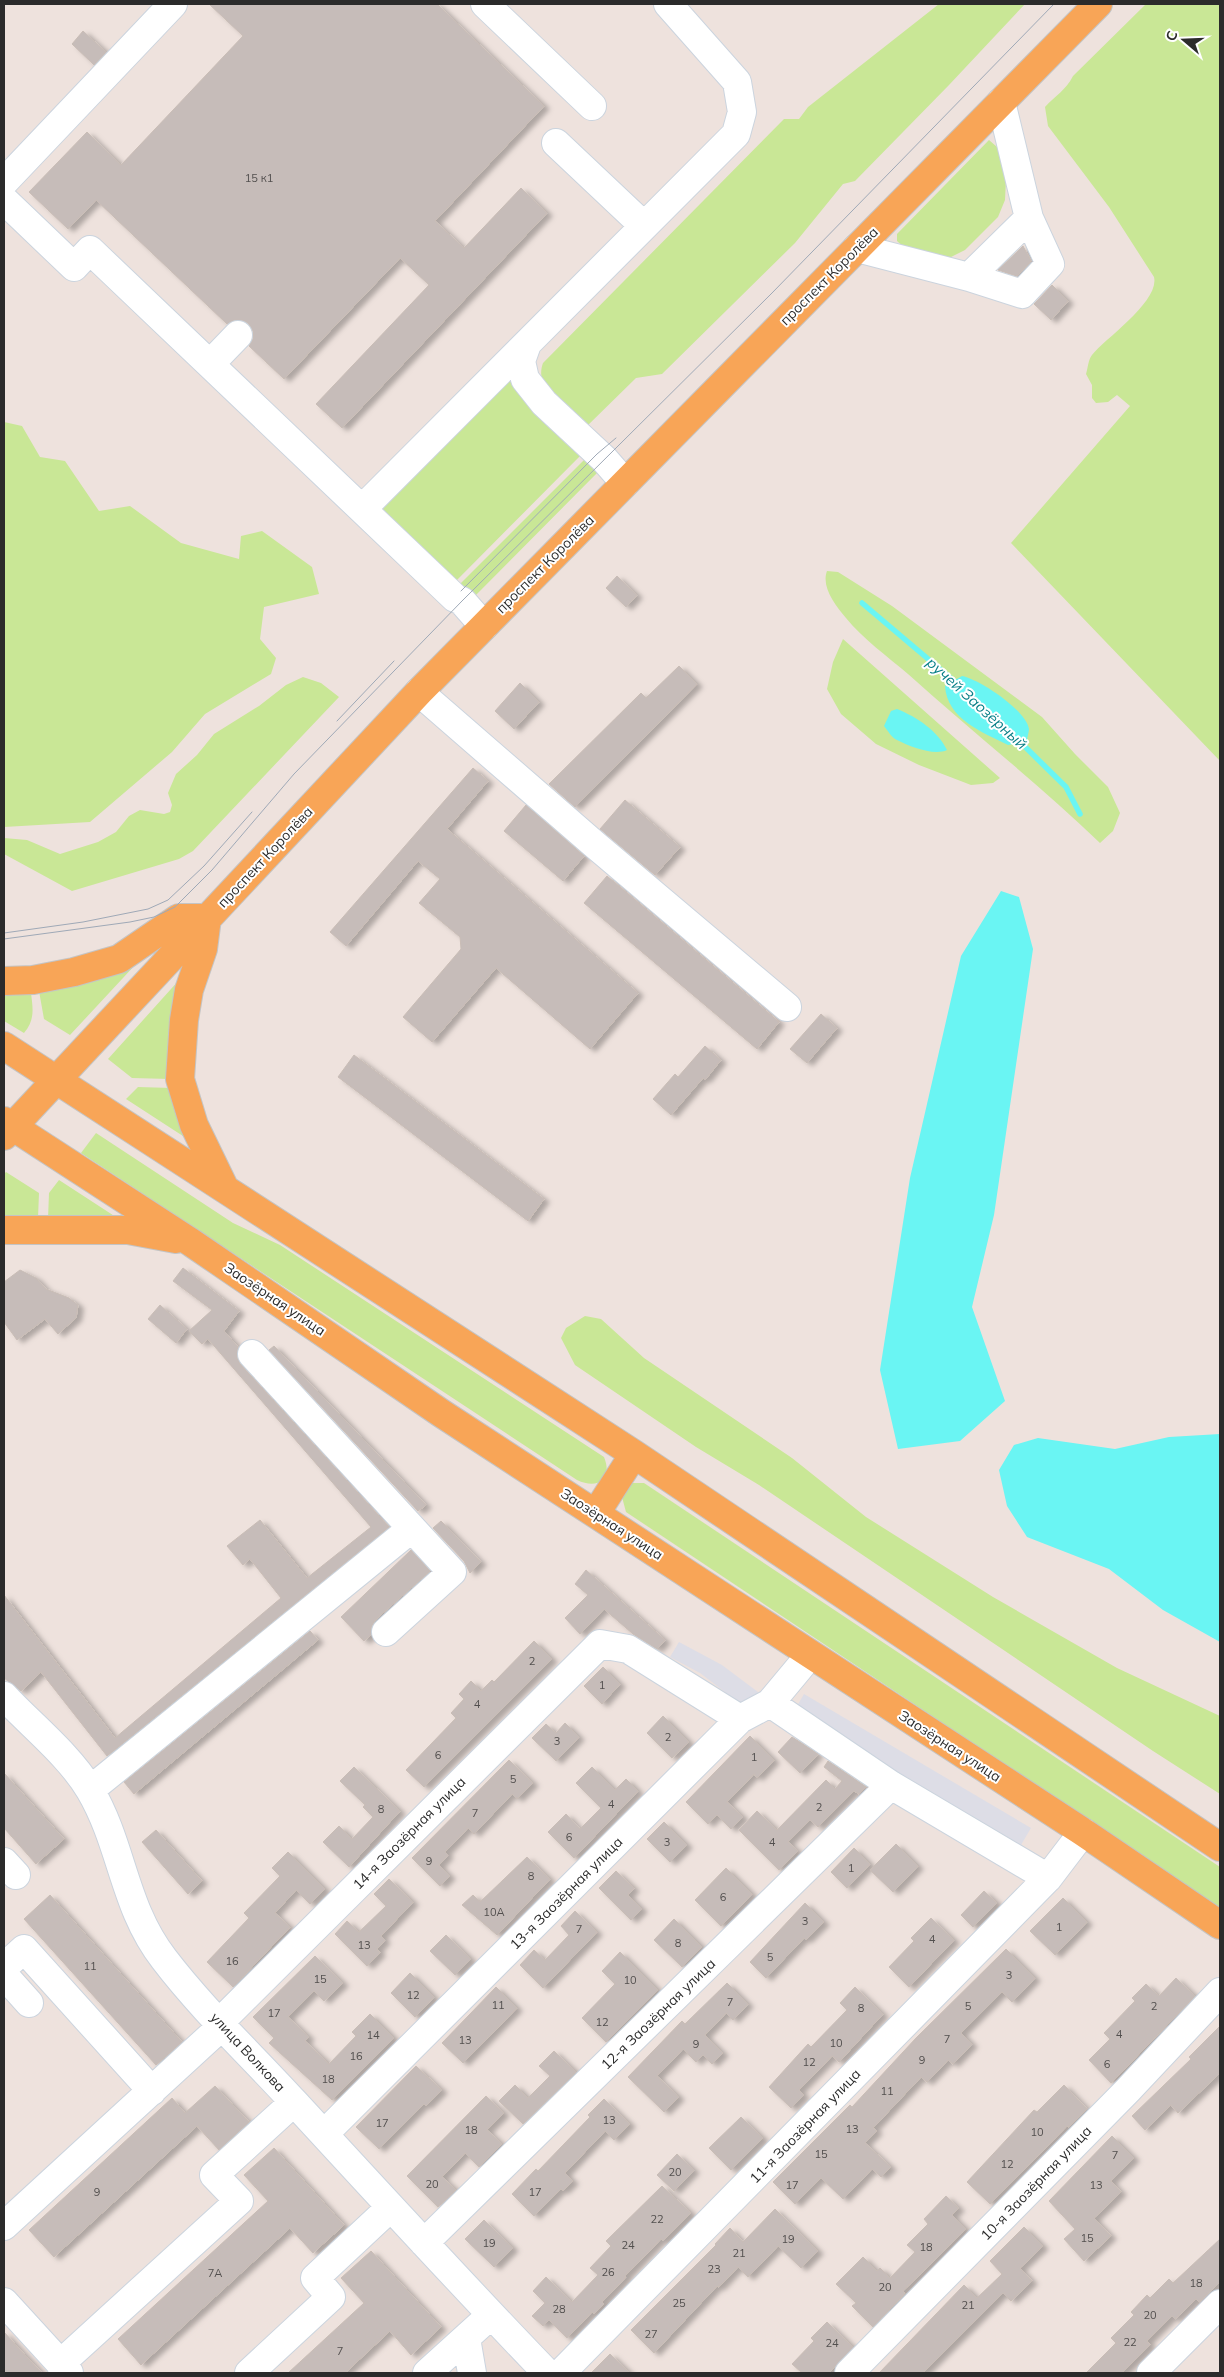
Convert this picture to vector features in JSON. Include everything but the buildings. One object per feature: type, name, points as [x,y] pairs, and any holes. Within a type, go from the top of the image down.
[{"type":"main road","name":"проспект Королёва","points":[[7,1128],[56,1080],[419,692],[1098,4]]},
{"type":"main road","points":[[4,981],[33,980],[74,972],[119,959],[180,918],[207,918],[203,949],[190,990],[184,1020],[180,1079],[194,1125],[226,1192]]},
{"type":"main road","points":[[4,1046],[226,1192],[634,1454],[1220,1847]]},
{"type":"main road","name":"Заозёрная улица","points":[[7,1128],[192,1243],[441,1413],[1083,1832],[1220,1925]]},
{"type":"main road","points":[[4,1230],[128,1230],[192,1243]]},
{"type":"main road","points":[[596,1513],[634,1454]]},
{"type":"street","points":[[4,182],[173,4]]},
{"type":"street","points":[[485,4],[592,106]]},
{"type":"street","points":[[362,509],[736,134],[742,112],[737,82],[668,4]]},
{"type":"street","points":[[857,248],[969,277],[1022,294],[1050,264],[1029,218],[1001,102]]},
{"type":"street","points":[[556,143],[644,226]]},
{"type":"street","points":[[4,200],[74,267],[90,250],[454,598],[462,601],[484,626]]},
{"type":"street","points":[[969,277],[1029,218]]},
{"type":"street","points":[[210,364],[238,335]]},
{"type":"street","points":[[527,344],[521,361],[525,379],[544,403],[604,459],[625,483]]},
{"type":"street","points":[[419,692],[594,844],[787,1007]]},
{"type":"street","points":[[252,1354],[452,1572],[386,1632]]},
{"type":"street","points":[[90,1790],[411,1529]]},
{"type":"street","name":"14-я Заозёрная улица","points":[[4,2226],[152,2091],[221,2024],[600,1644],[628,1649],[740,1719]]},
{"type":"street","name":"13-я Заозёрная улица","points":[[324,2134],[740,1719],[770,1704],[810,1654]]},
{"type":"street","name":"улица Волкова","points":[[4,1696],[70,1764],[90,1790],[115,1848],[137,1915],[150,1939],[221,2024],[547,2373]]},
{"type":"street","points":[[770,1704],[891,1784],[1048,1878]]},
{"type":"street","name":"12-я Заозёрная улица","points":[[424,2243],[891,1784]]},
{"type":"street","name":"11-я Заозёрная улица","points":[[562,2373],[1048,1878],[1083,1832]]},
{"type":"street","points":[[4,1967],[24,1949],[152,2091]]},
{"type":"street","points":[[4,1975],[29,2003]]},
{"type":"street","name":"10-я Заозёрная улица","points":[[849,2373],[1128,2090],[1220,1992]]},
{"type":"street","points":[[4,2302],[66,2371],[239,2201],[214,2175],[294,2102]]},
{"type":"street","points":[[249,2373],[331,2297],[315,2278],[391,2207]]},
{"type":"street","points":[[1150,2373],[1220,2304]]},
{"type":"street","points":[[427,2373],[491,2315]]},
{"type":"street","points":[[466,2338],[472,2373]]},
{"type":"shaded area","points":[[679,1642],[722,1665],[758,1692],[746,1708],[700,1673],[670,1657]]},
{"type":"shaded area","points":[[804,1694],[1031,1828],[1021,1845],[794,1711]]},
{"type":"green space","points":[[939,4],[1025,4],[855,181],[843,184],[795,243],[662,374],[636,378],[584,429],[560,408],[547,391],[543,382],[541,373],[543,363],[784,119],[799,119],[808,107]]},
{"type":"green space","points":[[1146,4],[1220,4],[1220,761],[1011,543],[1130,406],[1117,395],[1108,402],[1096,403],[1092,398],[1092,385],[1086,374],[1092,355],[1141,308],[1149,297],[1154,287],[1154,277],[1109,207],[1048,126],[1045,107],[1064,89],[1073,76]]},
{"type":"green space","points":[[989,140],[997,147],[1006,179],[1005,200],[998,217],[965,250],[951,257],[933,258],[907,250],[897,241],[897,234]]},
{"type":"green space","points":[[505,375],[583,453],[456,581],[377,508]]},
{"type":"green space","points":[[4,422],[22,426],[40,457],[65,461],[99,511],[130,506],[181,543],[239,559],[241,536],[262,531],[312,567],[319,594],[264,607],[260,639],[276,658],[271,674],[205,714],[172,752],[90,822],[4,827]]},
{"type":"green space","points":[[586,458],[599,471],[473,598],[460,584]]},
{"type":"green space","points":[[827,571],[838,572],[892,606],[1042,717],[1108,787],[1120,813],[1113,831],[1100,843],[1029,779],[867,640],[852,625],[830,596],[826,583]]},
{"type":"green space","points":[[843,639],[1000,778],[993,783],[971,785],[919,765],[876,744],[841,714],[827,689],[833,662]]},
{"type":"green space","points":[[303,677],[321,683],[339,697],[193,851],[179,859],[72,891],[4,854],[4,838],[27,840],[60,854],[98,842],[116,832],[129,816],[140,810],[164,814],[170,812],[172,805],[168,793],[176,774],[197,755],[214,734],[259,706],[286,685]]},
{"type":"green space","points":[[136,964],[70,1035],[44,1019],[39,991],[122,970]]},
{"type":"green space","points":[[189,969],[170,1079],[132,1078],[108,1059]]},
{"type":"green space","points":[[4,993],[31,993],[32,1019],[24,1033],[4,1021]]},
{"type":"green space","points":[[138,1087],[172,1088],[186,1138],[126,1099]]},
{"type":"green space","points":[[96,1133],[233,1223],[280,1245],[604,1457],[607,1471],[605,1477],[597,1483],[591,1484],[577,1480],[81,1153]]},
{"type":"green space","points":[[6,1172],[39,1193],[38,1218],[4,1218],[4,1174]]},
{"type":"green space","points":[[59,1180],[122,1221],[48,1219],[49,1193]]},
{"type":"green space","points":[[585,1316],[601,1319],[644,1358],[792,1458],[866,1517],[993,1597],[1117,1668],[1220,1716],[1220,1794],[1153,1751],[759,1485],[696,1447],[575,1365],[561,1338],[566,1328]]},
{"type":"green space","points":[[632,1483],[644,1483],[1220,1867],[1220,1908],[626,1512],[622,1497],[625,1489]]},
{"type":"water","points":[[962,676],[970,678],[1001,696],[1020,713],[1029,729],[1027,741],[1008,745],[977,729],[959,716],[947,697],[945,686]]},
{"type":"water","points":[[897,709],[926,725],[947,750],[936,752],[922,750],[893,738],[884,726],[891,711]]},
{"type":"water","points":[[1001,891],[1019,897],[1033,949],[994,1215],[972,1307],[1005,1401],[960,1441],[898,1449],[880,1370],[910,1178],[961,956]]},
{"type":"water","points":[[1220,1434],[1220,1642],[1163,1610],[1109,1569],[1027,1537],[1007,1506],[999,1470],[1014,1445],[1038,1438],[1115,1449],[1169,1437]]},
{"type":"waterway","name":"ручей Заозёрный","points":[[862,603],[960,686]]},
{"type":"waterway","name":"ручей Заозёрный","points":[[1016,738],[1066,787],[1080,814]]},
{"type":"tram line","points":[[4,939],[130,922],[154,917],[175,907],[212,870],[294,774],[462,601],[772,293],[1054,4]]},
{"type":"tram line","points":[[461,591],[597,454],[616,438]]},
{"type":"tram line","points":[[337,721],[394,661]]},
{"type":"tram line","points":[[4,933],[83,922],[148,909],[168,900],[204,866],[252,812]]}]
